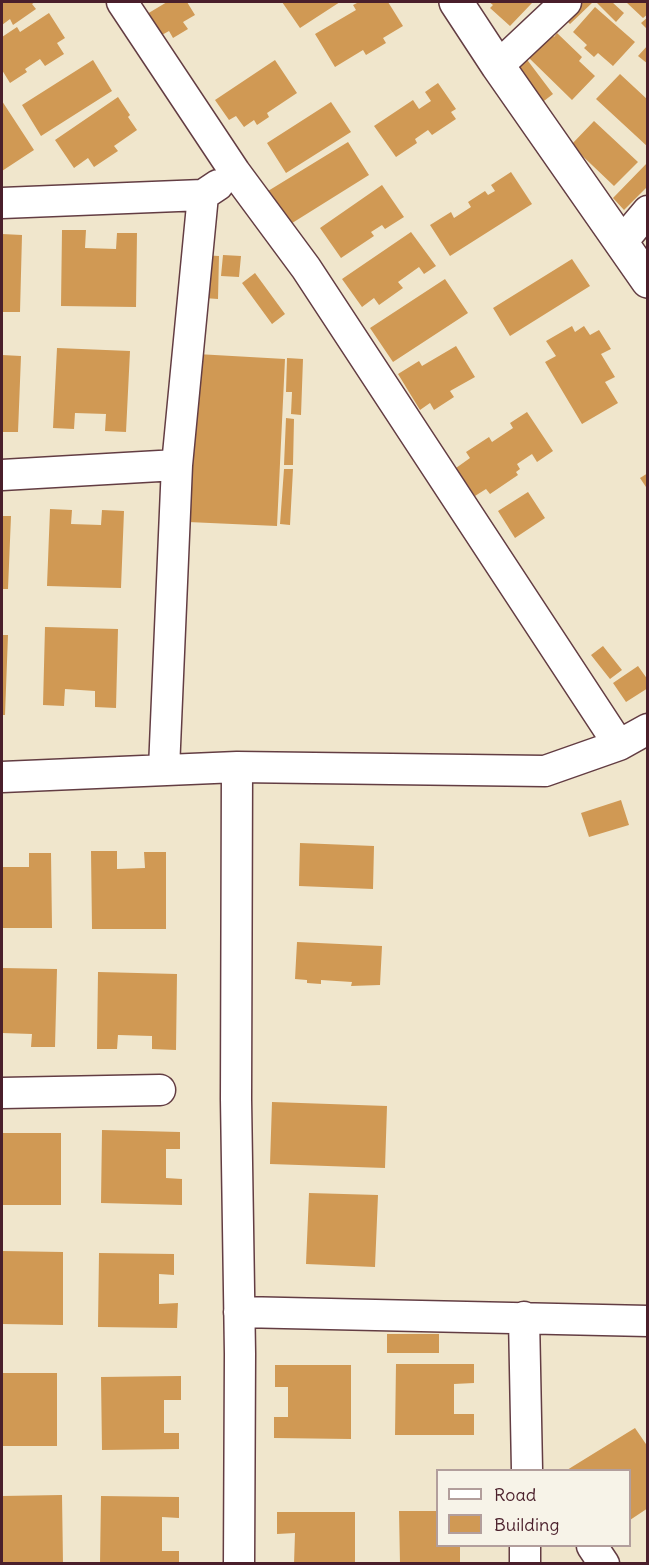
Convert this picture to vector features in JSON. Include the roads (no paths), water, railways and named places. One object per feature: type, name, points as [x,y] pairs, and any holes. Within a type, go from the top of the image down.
[{"type":"street","points":[[122,2],[235,172],[306,268],[619,745]]},
{"type":"street","points":[[456,2],[648,281]]},
{"type":"street","points":[[498,66],[566,2]]},
{"type":"street","points":[[2,203],[203,195],[235,172]]},
{"type":"street","points":[[164,769],[177,465],[203,195]]},
{"type":"street","points":[[621,243],[648,211]]},
{"type":"street","points":[[2,475],[177,465]]},
{"type":"street","points":[[2,777],[237,767],[545,771],[619,745],[648,729]]},
{"type":"street","points":[[237,767],[236,1099],[239,1563]]},
{"type":"street","points":[[2,1093],[160,1090]]},
{"type":"street","points":[[239,1312],[648,1321]]},
{"type":"street","points":[[524,1317],[532,1463]]},
{"type":"street","points":[[525,1547],[525,1563]]},
{"type":"street","points":[[593,1547],[604,1563]]}]
